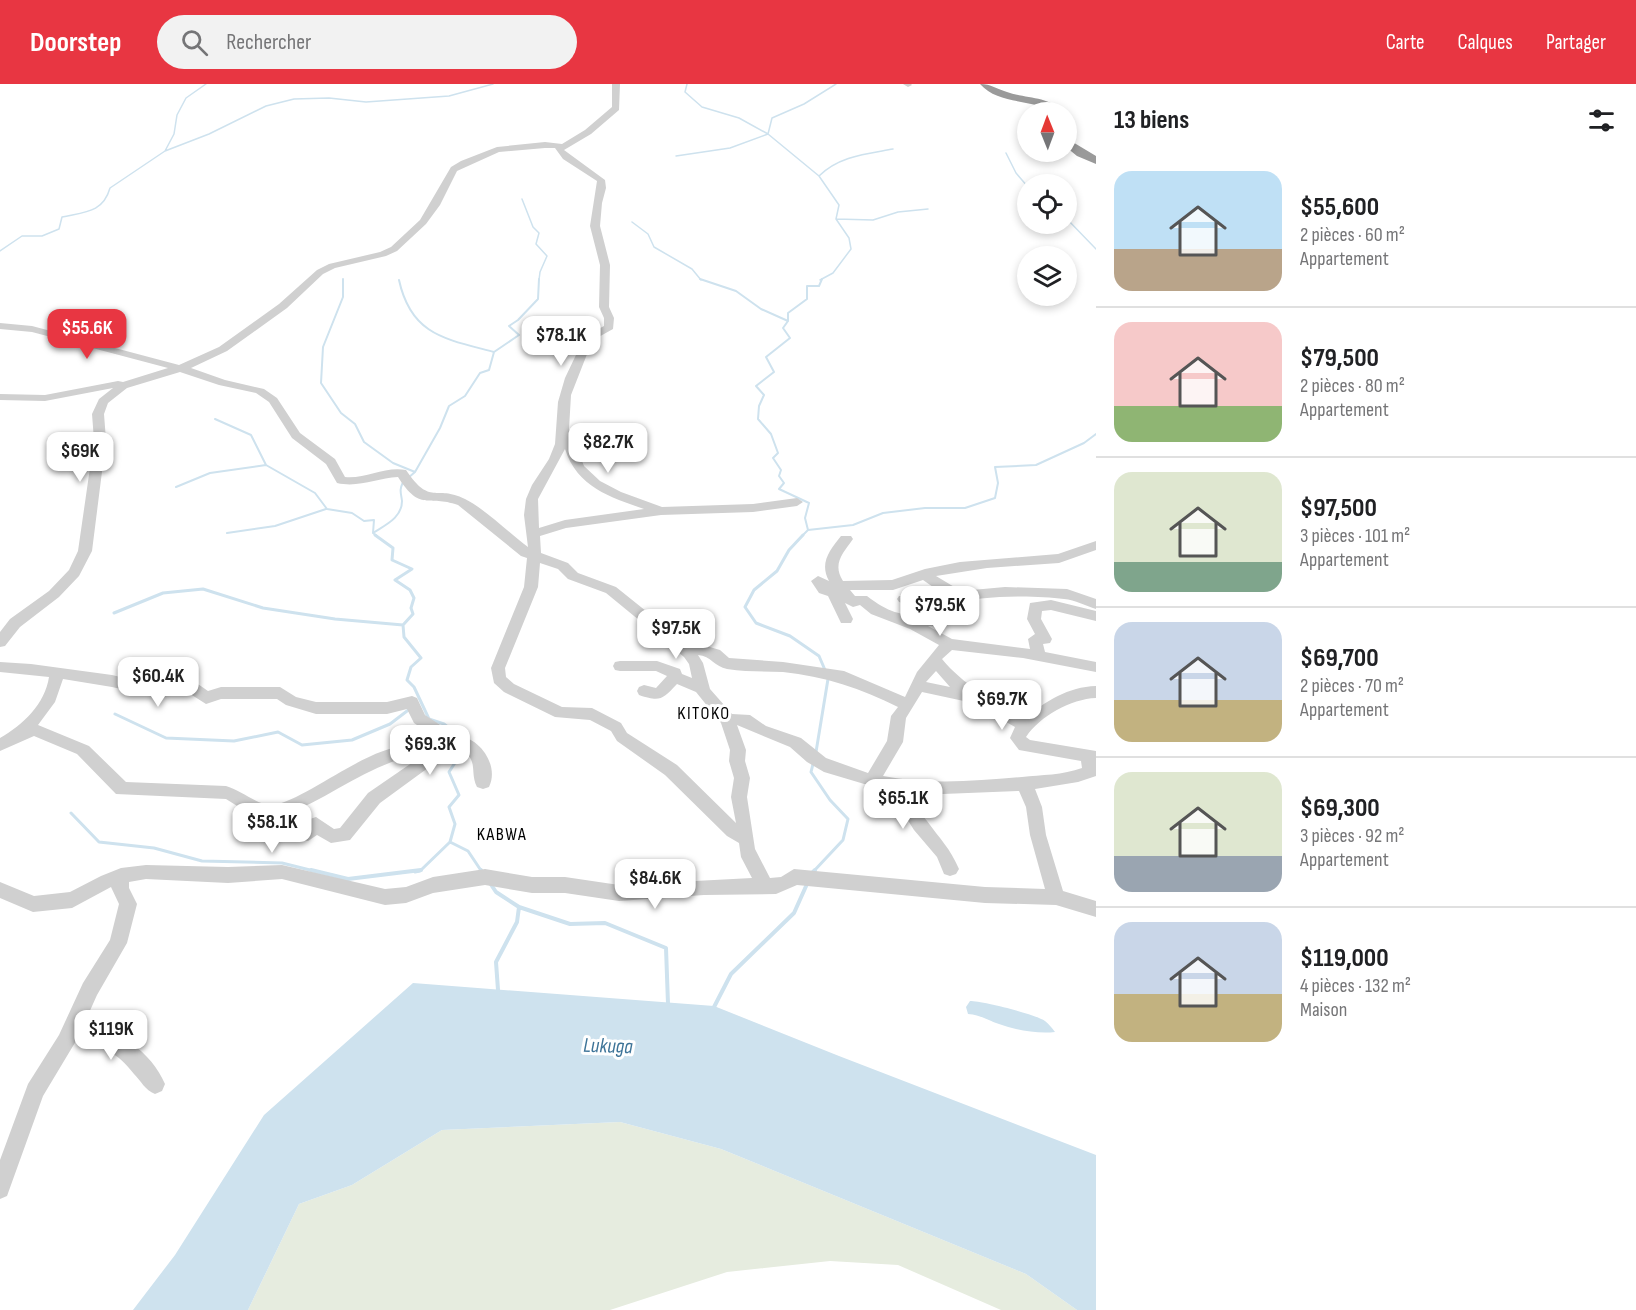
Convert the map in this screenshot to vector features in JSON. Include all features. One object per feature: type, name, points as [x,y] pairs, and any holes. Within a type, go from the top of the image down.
[{"type":"highway","points":[[985,84],[999,94],[1035,102]]},
{"type":"highway","points":[[1077,148],[1092,157]]},
{"type":"street","points":[[0,397],[45,398],[98,390],[178,368],[223,350],[290,300],[320,272],[332,266],[383,254],[394,249],[423,222],[454,169],[464,163],[496,150],[545,145],[560,146],[588,132],[616,108],[616,84]]},
{"type":"street","points":[[560,146],[562,154],[601,180],[602,188],[597,203],[595,226],[606,265],[604,307],[609,318],[609,327],[591,335],[579,361],[564,404],[562,442],[553,467],[535,490],[530,506],[534,555],[530,578],[531,587],[498,668],[499,679],[509,687],[560,713],[592,714],[616,727],[622,737],[671,770],[694,796],[706,802],[733,831],[747,839]]},
{"type":"street","points":[[0,326],[32,329],[178,368],[223,383],[260,391],[273,400],[296,435],[331,462],[341,480],[356,482],[382,474],[402,473],[411,487],[426,498],[448,497],[462,502],[526,553],[563,566],[573,576],[611,590],[684,649],[696,663],[702,688],[728,720],[738,750],[737,761],[742,778],[739,797],[749,857],[765,885]]},
{"type":"street","points":[[0,642],[15,622],[54,594],[74,573],[86,551],[100,440],[98,414],[103,401],[112,393],[141,378]]},
{"type":"street","points":[[563,429],[571,443],[577,466],[588,479],[607,491],[661,511]]},
{"type":"street","points":[[532,534],[565,524],[661,511],[753,508],[797,502]]},
{"type":"street","points":[[846,539],[837,550],[830,566],[831,576],[823,590],[833,592],[846,619]]},
{"type":"street","points":[[827,584],[893,585],[925,574],[987,563],[1059,558],[1096,544]]},
{"type":"street","points":[[925,574],[932,582],[950,591],[968,596]]},
{"type":"street","points":[[827,584],[853,602],[862,599],[871,607],[915,625],[949,644],[1038,655],[1096,668]]},
{"type":"street","points":[[941,604],[974,593],[997,595],[1005,592],[1067,594],[1096,604]]},
{"type":"street","points":[[898,619],[929,622],[945,620],[950,613],[941,604],[920,597],[916,602],[904,599]]},
{"type":"street","points":[[1038,655],[1035,639],[1045,639],[1034,619],[1035,606],[1051,605],[1096,616]]},
{"type":"street","points":[[873,779],[895,742],[898,717],[908,705],[935,660],[949,644]]},
{"type":"street","points":[[684,649],[703,650],[715,654],[725,663],[756,667],[783,667],[844,677],[857,685],[873,688],[908,705]]},
{"type":"street","points":[[935,660],[951,680],[1026,726]]},
{"type":"street","points":[[620,666],[657,666],[675,673],[674,677]]},
{"type":"street","points":[[0,667],[57,673],[160,692],[174,683],[192,686],[206,698],[221,693],[280,693],[291,701],[316,708],[387,708],[412,702],[419,719],[446,736],[446,743],[434,758],[427,760],[419,768],[395,782],[373,800],[344,835],[331,836],[316,824],[308,834],[291,832],[281,825],[272,812]]},
{"type":"street","points":[[22,733],[51,700],[56,689],[57,673]]},
{"type":"street","points":[[674,677],[702,688]]},
{"type":"street","points":[[644,691],[659,694],[674,677]]},
{"type":"street","points":[[918,686],[977,698]]},
{"type":"street","points":[[728,720],[746,719],[751,726],[797,742],[810,757],[831,767],[908,787],[933,788],[1053,781],[1088,773],[1092,756],[1025,746],[1018,738],[1019,732],[1070,698],[1096,692]]},
{"type":"street","points":[[0,745],[22,733],[34,730],[83,750],[122,789],[234,794],[257,811],[272,812],[310,798],[353,773],[395,753],[414,751],[427,760]]},
{"type":"street","points":[[446,743],[460,741],[472,749],[479,757],[483,767],[483,782]]},
{"type":"street","points":[[873,779],[908,806],[920,825],[944,853],[950,869]]},
{"type":"street","points":[[1024,783],[1034,807],[1038,835],[1056,897]]},
{"type":"street","points":[[0,890],[33,904],[72,900],[121,876],[146,872],[228,875],[282,872],[385,897],[406,896],[433,885],[485,877],[532,885],[565,885],[618,893],[776,886],[794,877],[985,895],[1056,897],[1096,909]]},
{"type":"street","points":[[0,1189],[35,1091],[71,1031],[90,989],[110,958],[123,928],[129,904],[120,889],[121,876]]},
{"type":"street","points":[[71,1031],[115,1040],[130,1053],[155,1084]]},
{"type":"shaded area","points":[[620,1122],[721,1149],[1026,1274],[1077,1310],[1001,1310],[898,1265],[830,1261],[727,1272],[610,1310],[248,1310],[299,1204],[352,1185],[442,1130]]},
{"type":"water","name":"Lukuga","points":[[413,983],[714,1006],[1096,1155],[1096,1310],[1077,1310],[1026,1274],[721,1149],[620,1122],[442,1130],[352,1185],[299,1204],[248,1310],[133,1310],[175,1255],[264,1115]]},
{"type":"water","points":[[970,1001],[996,1005],[1031,1015],[1045,1021],[1055,1032],[1019,1030],[968,1014],[966,1007]]},
{"type":"waterway","points":[[165,151],[174,134],[177,115],[186,98],[206,84]]},
{"type":"waterway","points":[[165,151],[209,134],[266,106],[294,99],[329,98],[366,102],[449,96],[493,84]]},
{"type":"waterway","points":[[687,84],[685,92],[702,107],[739,118],[768,134]]},
{"type":"waterway","points":[[768,134],[772,118],[804,104],[836,84]]},
{"type":"waterway","points":[[676,156],[730,148],[768,134]]},
{"type":"waterway","points":[[768,134],[819,176]]},
{"type":"waterway","points":[[819,176],[844,160],[893,149]]},
{"type":"waterway","points":[[0,251],[22,236],[42,236],[59,229],[62,217],[98,207],[110,188],[165,151]]},
{"type":"waterway","points":[[1006,153],[1017,174]]},
{"type":"waterway","points":[[819,176],[839,205],[836,219]]},
{"type":"waterway","points":[[522,199],[533,227],[539,233],[536,244],[547,256],[539,280]]},
{"type":"waterway","points":[[836,219],[873,220],[898,212],[928,209]]},
{"type":"waterway","points":[[820,280],[833,273],[851,249],[849,238],[836,219]]},
{"type":"waterway","points":[[632,222],[648,234],[654,247],[692,269],[700,279]]},
{"type":"waterway","points":[[1077,229],[1096,249]]},
{"type":"waterway","points":[[343,279],[343,297],[323,347],[321,383],[341,413],[355,424],[364,442],[393,463],[415,472]]},
{"type":"waterway","points":[[494,352],[519,335],[509,326],[538,299],[539,279]]},
{"type":"waterway","points":[[700,279],[736,291],[761,309],[788,321]]},
{"type":"waterway","points":[[788,321],[788,313],[807,299],[807,286],[819,286],[822,279]]},
{"type":"waterway","points":[[399,280],[412,313],[421,324],[446,338],[494,352]]},
{"type":"waterway","points":[[788,321],[783,328],[790,338],[766,357],[774,372],[756,386],[764,395],[759,406],[758,419],[771,434],[778,453],[773,458],[781,470],[779,476],[784,483],[779,489],[809,503],[805,518],[808,530]]},
{"type":"waterway","points":[[415,472],[440,428],[449,406],[465,396],[480,373],[489,370],[494,352]]},
{"type":"waterway","points":[[215,419],[251,435],[266,465]]},
{"type":"waterway","points":[[808,530],[853,525],[883,513],[925,508],[965,508],[995,498],[998,483],[995,467],[1036,465],[1084,443],[1096,434]]},
{"type":"waterway","points":[[176,487],[210,473],[266,465]]},
{"type":"waterway","points":[[266,465],[315,493],[327,509],[352,513],[364,521],[374,520],[373,533]]},
{"type":"waterway","points":[[408,478],[415,472]]},
{"type":"waterway","points":[[373,533],[392,520],[399,512],[403,482]]},
{"type":"waterway","points":[[227,533],[275,526],[326,509]]},
{"type":"waterway","points":[[803,535],[808,530]]},
{"type":"waterway","points":[[373,533],[377,536]]},
{"type":"waterway","points":[[375,535],[393,548],[392,560],[412,569],[395,580],[410,590],[414,598],[411,608],[413,614],[403,625]]},
{"type":"waterway","points":[[803,535],[789,550],[777,571],[754,590],[745,607],[756,623],[790,636],[819,656],[825,670]]},
{"type":"waterway","points":[[114,613],[163,593],[203,589],[263,608],[335,619],[403,625]]},
{"type":"waterway","points":[[403,625],[404,637],[421,658],[411,667],[407,680],[414,687],[429,719],[444,724],[454,732],[454,737]]},
{"type":"waterway","points":[[816,752],[828,679]]},
{"type":"waterway","points":[[115,714],[166,738],[234,741],[278,732],[302,745],[352,740],[390,724],[411,708]]},
{"type":"waterway","points":[[450,842],[455,824],[449,807],[459,795],[449,772],[460,755],[455,747]]},
{"type":"waterway","points":[[813,764],[811,772],[830,800],[848,819],[843,840],[813,872]]},
{"type":"waterway","points":[[71,813],[99,842],[154,848],[202,861],[282,863],[318,872]]},
{"type":"waterway","points":[[415,872],[420,871],[450,842]]},
{"type":"waterway","points":[[450,842],[468,851],[482,872]]},
{"type":"waterway","points":[[311,870],[348,879],[421,870]]},
{"type":"waterway","points":[[490,883],[496,892],[519,907]]},
{"type":"waterway","points":[[713,1009],[731,974],[794,913],[807,884]]},
{"type":"waterway","points":[[498,990],[496,962],[517,922],[519,907]]},
{"type":"waterway","points":[[519,907],[570,924],[605,923],[666,948],[668,1004]]},
{"type":"district","name":"KITOKO","points":[[704,713]]},
{"type":"district","name":"KABWA","points":[[502,834]]}]
